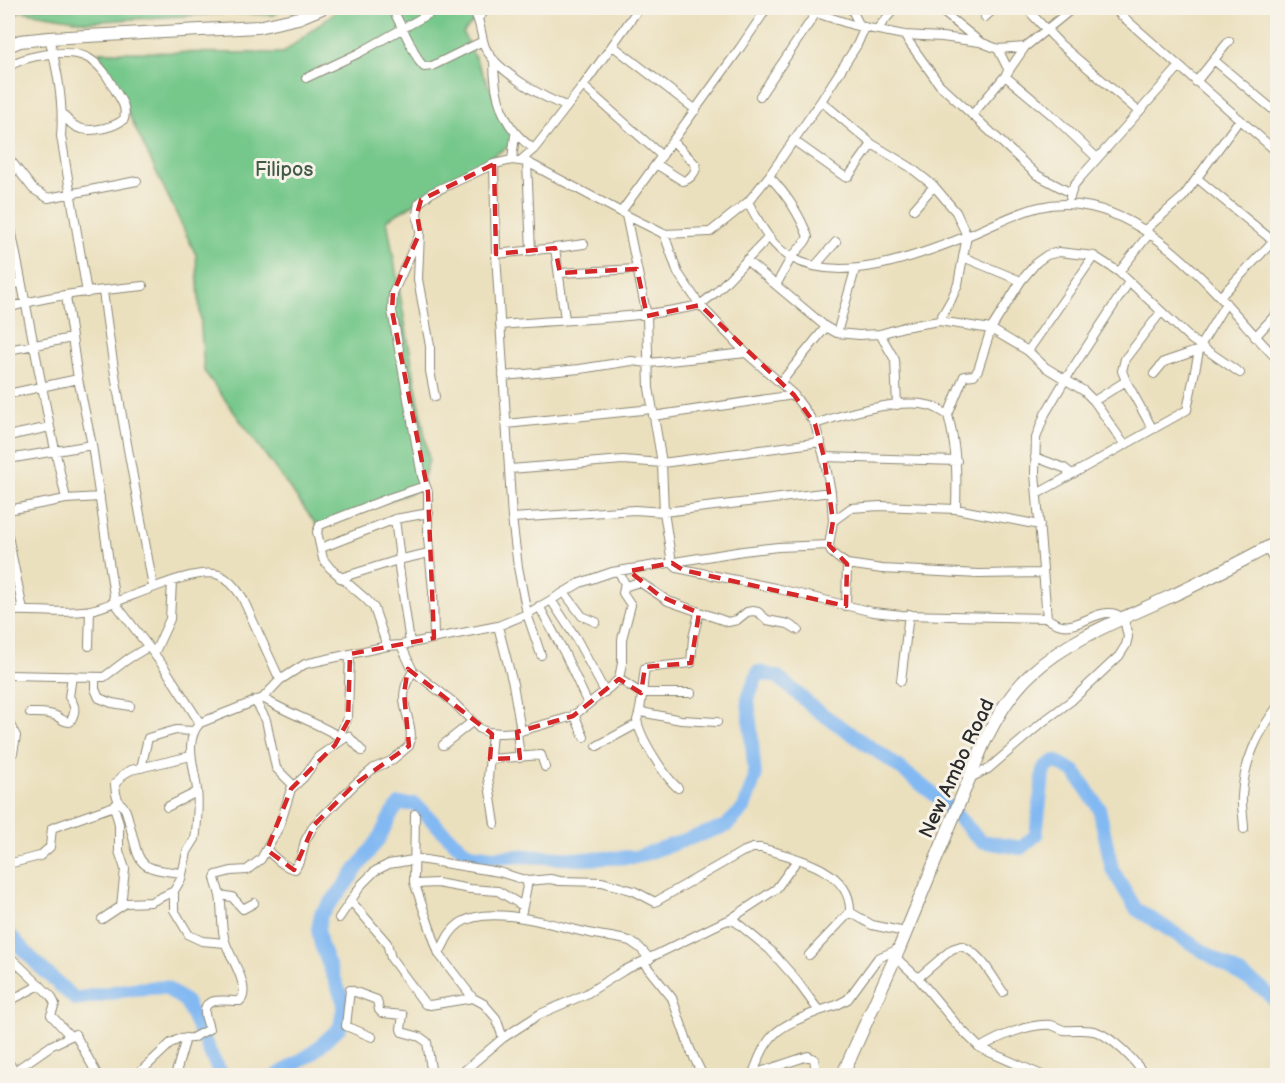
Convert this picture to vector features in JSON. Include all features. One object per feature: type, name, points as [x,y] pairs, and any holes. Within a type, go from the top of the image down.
[{"type":"main road","points":[[8,46],[20,41],[49,38],[258,27],[298,18],[322,8]]},
{"type":"main road","name":"New Ambo Road","points":[[842,1076],[906,932],[965,785],[993,723],[1017,688],[1032,673],[1059,653],[1272,545]]},
{"type":"street","points":[[392,8],[424,67],[440,62],[483,41]]},
{"type":"street","points":[[306,78],[358,53],[439,8]]},
{"type":"street","points":[[472,8],[479,17],[483,41],[495,60],[540,95],[566,106]]},
{"type":"street","points":[[479,17],[488,8]]},
{"type":"street","points":[[520,161],[534,149],[583,86],[639,8]]},
{"type":"street","points":[[767,8],[656,164],[624,214],[647,316],[649,387],[662,463],[663,512],[672,563],[683,570],[775,588],[873,612],[1047,618],[1061,625],[1083,622],[1108,613],[1114,613],[1124,619],[1128,637],[1119,656],[1071,701],[965,785]]},
{"type":"street","points":[[801,8],[904,35],[980,42],[998,49],[1025,47]]},
{"type":"street","points":[[851,8],[863,26]]},
{"type":"street","points":[[878,28],[895,8]]},
{"type":"street","points":[[938,8],[980,42]]},
{"type":"street","points":[[985,17],[995,8]]},
{"type":"street","points":[[1026,8],[1047,30],[1139,112]]},
{"type":"street","points":[[972,115],[1007,74],[1025,47],[1073,8]]},
{"type":"street","points":[[1113,8],[1278,153]]},
{"type":"street","points":[[760,96],[816,13]]},
{"type":"street","points":[[435,397],[430,371],[430,346],[418,279],[420,232],[417,214],[421,200],[431,193],[494,164],[520,161],[664,234],[710,231],[748,202],[769,176],[857,45],[863,26]]},
{"type":"street","points":[[904,35],[939,84],[1037,175],[1071,193]]},
{"type":"street","points":[[49,38],[63,114],[61,136],[87,292]]},
{"type":"street","points":[[1196,82],[1229,41]]},
{"type":"street","points":[[613,46],[696,110]]},
{"type":"street","points":[[998,49],[1007,74],[1097,158]]},
{"type":"street","points":[[8,67],[16,61],[35,55],[78,55],[91,60],[105,73],[126,108],[124,119],[121,122],[83,130],[70,123],[63,114]]},
{"type":"street","points":[[495,60],[495,90],[498,104],[515,135],[520,161],[531,251]]},
{"type":"street","points":[[1215,61],[1278,114]]},
{"type":"street","points":[[1070,203],[1074,185],[1179,67]]},
{"type":"street","points":[[583,86],[662,156]]},
{"type":"street","points":[[821,101],[872,144],[910,167],[934,186],[956,212],[967,236],[958,284],[939,321]]},
{"type":"street","points":[[1119,272],[1147,232],[1198,179],[1240,119]]},
{"type":"street","points":[[515,135],[534,149]]},
{"type":"street","points":[[793,140],[845,177],[849,176],[872,144]]},
{"type":"street","points":[[656,164],[683,181],[688,179],[696,169],[696,165],[673,141]]},
{"type":"street","points":[[8,157],[21,176],[39,194],[48,198],[137,181]]},
{"type":"street","points":[[494,164],[496,254],[513,518],[518,567],[527,614],[541,655]]},
{"type":"street","points":[[769,176],[785,193],[798,213],[808,237],[791,258],[776,285]]},
{"type":"street","points":[[1037,494],[1187,410],[1199,348],[1224,299],[1276,241],[1198,179]]},
{"type":"street","points":[[914,209],[934,186]]},
{"type":"street","points":[[748,202],[768,237],[791,258],[815,266],[855,270],[908,257],[967,236],[1037,206],[1070,203],[1115,214],[1147,232],[1193,269],[1224,299],[1255,337],[1278,360]]},
{"type":"street","points":[[8,214],[10,243],[66,499]]},
{"type":"street","points":[[420,232],[393,293],[392,311],[429,513],[434,638]]},
{"type":"street","points":[[664,234],[678,273],[700,305],[746,353],[794,395],[815,424],[825,457],[831,492],[833,521],[829,545],[831,552],[847,564],[882,569],[979,574],[1043,573]]},
{"type":"street","points":[[500,325],[565,319],[647,316],[700,305],[768,237]]},
{"type":"street","points":[[815,266],[836,242]]},
{"type":"street","points":[[496,254],[584,244]]},
{"type":"street","points":[[555,248],[565,319]]},
{"type":"street","points":[[956,509],[957,461],[948,416],[964,376],[974,375],[978,370],[991,329],[1021,281],[1037,262],[1047,255],[1059,252],[1094,256],[1119,272],[1199,348],[1239,373]]},
{"type":"street","points":[[1028,351],[1094,256]]},
{"type":"street","points":[[963,257],[1021,281]]},
{"type":"street","points":[[746,260],[826,327],[837,333],[880,334],[939,321],[991,329],[1028,351],[1045,367],[1084,391],[1094,401],[1124,444]]},
{"type":"street","points":[[560,273],[637,269]]},
{"type":"street","points":[[837,333],[855,270]]},
{"type":"street","points":[[1047,618],[1037,494],[1036,438],[1039,426],[1065,380],[1129,282]]},
{"type":"street","points":[[8,285],[20,283]]},
{"type":"street","points":[[8,308],[87,292],[143,286]]},
{"type":"street","points":[[103,291],[119,403],[144,525],[153,586]]},
{"type":"street","points":[[66,296],[78,379],[92,445],[115,603],[154,654],[201,723]]},
{"type":"street","points":[[1152,428],[1122,371],[1125,359],[1161,312]]},
{"type":"street","points":[[1255,337],[1278,312]]},
{"type":"street","points":[[781,382],[826,327]]},
{"type":"street","points":[[880,334],[895,360],[897,405]]},
{"type":"street","points":[[8,350],[72,338]]},
{"type":"street","points":[[1154,374],[1164,362],[1199,348]]},
{"type":"street","points":[[503,376],[580,369],[631,361],[649,363],[746,353]]},
{"type":"street","points":[[8,394],[78,379]]},
{"type":"street","points":[[1094,401],[1126,381]]},
{"type":"street","points":[[506,424],[652,412],[794,395]]},
{"type":"street","points":[[815,424],[848,413],[897,405],[927,405],[948,416]]},
{"type":"street","points":[[8,436],[50,428]]},
{"type":"street","points":[[510,469],[622,460],[662,463],[821,442]]},
{"type":"street","points":[[8,459],[92,445]]},
{"type":"street","points":[[825,457],[957,461]]},
{"type":"street","points":[[1035,457],[1064,468],[1072,474]]},
{"type":"street","points":[[387,646],[374,608],[340,578],[323,559],[316,532],[320,525],[425,486]]},
{"type":"street","points":[[513,518],[616,511],[663,512],[831,492]]},
{"type":"street","points":[[8,510],[66,499],[100,497]]},
{"type":"street","points":[[833,521],[850,508],[860,506],[956,509],[1040,525]]},
{"type":"street","points":[[321,548],[395,519],[429,513]]},
{"type":"street","points":[[395,519],[408,663],[413,671],[453,702],[480,729],[492,733],[519,731],[574,714],[619,679],[622,639],[631,608],[623,593],[624,587],[619,572]]},
{"type":"street","points":[[8,536],[23,610]]},
{"type":"street","points":[[225,943],[202,940],[189,935],[174,910],[174,891],[183,873],[187,852],[195,839],[197,792],[191,756],[193,731],[201,723],[259,699],[280,680],[305,664],[387,646],[498,626],[527,614],[595,577],[777,547],[829,545]]},
{"type":"street","points":[[1272,545],[1278,568]]},
{"type":"street","points":[[340,578],[429,553]]},
{"type":"street","points":[[846,606],[847,564]]},
{"type":"street","points":[[8,611],[90,610],[115,603],[153,586],[204,574],[218,574],[235,586],[242,597],[280,680]]},
{"type":"street","points":[[154,654],[170,619],[172,582]]},
{"type":"street","points":[[624,587],[641,583],[668,601],[728,622],[753,611],[758,612],[767,620],[788,624],[798,630]]},
{"type":"street","points":[[564,592],[582,616],[596,622]]},
{"type":"street","points":[[551,600],[576,638],[605,692]]},
{"type":"street","points":[[539,606],[588,704]]},
{"type":"street","points":[[89,646],[90,610]]},
{"type":"street","points":[[678,788],[666,775],[637,724],[637,718],[641,712],[641,693],[647,666],[691,663],[693,638],[699,613]]},
{"type":"street","points":[[901,681],[909,614]]},
{"type":"street","points":[[498,626],[513,684],[520,758]]},
{"type":"street","points":[[8,675],[95,678],[108,676],[128,659],[148,647]]},
{"type":"street","points":[[341,738],[348,716],[347,689],[350,654]]},
{"type":"street","points":[[267,850],[278,860],[296,869],[302,858],[304,841],[314,825],[374,768],[391,761],[409,746],[410,726],[404,704],[404,693],[413,671]]},
{"type":"street","points":[[30,713],[57,716],[65,723],[70,722],[75,710],[75,704],[69,697],[72,676]]},
{"type":"street","points":[[95,678],[95,688],[99,698],[130,706]]},
{"type":"street","points":[[619,679],[641,693],[691,693]]},
{"type":"street","points":[[259,699],[313,722],[341,738]]},
{"type":"street","points":[[259,699],[276,768],[294,786]]},
{"type":"street","points":[[1244,829],[1244,808],[1241,799],[1247,761],[1257,737],[1278,706]]},
{"type":"street","points":[[641,712],[681,720],[717,722]]},
{"type":"street","points":[[574,714],[584,737]]},
{"type":"street","points":[[8,721],[16,736],[14,753]]},
{"type":"street","points":[[443,745],[472,722]]},
{"type":"street","points":[[597,746],[637,724]]},
{"type":"street","points":[[141,768],[146,743],[150,736],[176,730],[193,731]]},
{"type":"street","points":[[492,733],[488,778],[495,824]]},
{"type":"street","points":[[136,1076],[171,1043],[208,1029],[205,1010],[209,1002],[214,1000],[240,1001],[244,995],[236,965],[225,943],[220,895],[215,882],[216,875],[247,870],[261,859],[285,813],[288,794],[318,757],[341,738],[349,736],[362,751]]},
{"type":"street","points":[[490,759],[541,755],[545,767]]},
{"type":"street","points":[[121,906],[125,869],[119,851],[115,784],[124,774],[191,756]]},
{"type":"street","points":[[167,807],[197,792]]},
{"type":"street","points":[[8,864],[40,856],[50,848],[52,828],[116,804]]},
{"type":"street","points":[[116,804],[126,811],[134,848],[141,861],[154,870],[183,873]]},
{"type":"street","points":[[415,814],[414,882],[439,954],[473,998],[484,1004],[496,1018],[504,1038]]},
{"type":"street","points":[[339,918],[362,884],[375,871],[389,864],[415,860],[499,872],[528,881],[538,878],[602,882],[634,891],[655,902],[753,848],[761,848],[823,868],[849,895],[850,912],[808,955]]},
{"type":"street","points":[[458,1076],[504,1038],[540,1014],[729,920],[776,889],[798,859]]},
{"type":"street","points":[[521,918],[528,881]]},
{"type":"street","points":[[416,884],[438,883],[498,891],[523,906]]},
{"type":"street","points":[[102,919],[130,902],[151,902],[174,891]]},
{"type":"street","points":[[220,895],[232,897],[243,909],[254,903]]},
{"type":"street","points":[[351,901],[387,943],[391,958],[425,1004],[473,998]]},
{"type":"street","points":[[850,912],[872,925],[906,932]]},
{"type":"street","points":[[439,954],[448,934],[460,923],[480,916],[521,918],[630,941],[640,948],[646,961],[672,998],[690,1049],[703,1076]]},
{"type":"street","points":[[729,920],[748,931],[770,951],[794,977],[819,1011]]},
{"type":"street","points":[[918,978],[952,949],[961,946],[979,958],[1003,992]]},
{"type":"street","points":[[750,1075],[770,1037],[791,1021],[848,999],[878,958],[897,953],[957,1025],[980,1048],[1044,1076]]},
{"type":"street","points":[[8,957],[55,1001],[51,1015],[70,1036]]},
{"type":"street","points":[[8,1005],[16,997],[40,985]]},
{"type":"street","points":[[372,1037],[346,1026],[350,990],[377,1000],[382,1013],[403,1015],[402,1032],[420,1037],[427,1042],[432,1076]]},
{"type":"street","points":[[980,1048],[1007,1034],[1033,1027],[1050,1025],[1065,1030],[1079,1029],[1107,1037],[1140,1068],[1145,1076]]},
{"type":"street","points":[[8,1062],[12,1074],[52,1046],[70,1036],[77,1036],[98,1076]]},
{"type":"street","points":[[175,1076],[189,1038]]},
{"type":"street","points":[[750,1075],[808,1056],[814,1059],[817,1076]]},
{"type":"highlighted area","points":[[494,164],[496,254],[555,248],[560,273],[637,269],[647,316],[700,305],[794,395],[815,424],[824,457],[833,521],[829,545],[847,564],[846,606],[683,570],[672,563],[629,571],[660,596],[699,613],[691,663],[645,667],[641,693],[619,679],[573,716],[517,732],[520,758],[490,759],[492,734],[408,669],[404,693],[409,746],[355,784],[314,825],[294,870],[267,850],[291,789],[335,745],[348,721],[350,654],[434,638],[428,492],[392,311],[393,293],[420,232],[417,214],[421,200]]},
{"type":"green space","points":[[8,8],[284,8],[274,15],[229,13],[87,22],[21,11],[8,20]]},
{"type":"green space","name":"Filipos","points":[[340,8],[486,8],[463,33],[516,142],[387,220],[429,460],[420,489],[318,527],[204,371],[196,255],[99,52],[283,53]]},
{"type":"waterway","points":[[276,1076],[311,1054],[340,1027],[344,1003],[321,945],[318,929],[321,914],[378,840],[399,804],[415,804],[469,854],[494,857],[580,859],[636,857],[726,826],[744,808],[755,777],[748,699],[758,672],[778,677],[815,709],[888,759],[941,800],[981,841],[1021,848],[1036,835],[1044,768],[1055,761],[1075,772],[1099,808],[1112,869],[1136,909],[1262,988],[1278,1004]]},
{"type":"waterway","points":[[8,933],[75,999],[133,989],[165,987],[186,1002],[223,1076]]},
{"type":"waterway","points":[[1276,1076],[1278,1072]]}]
